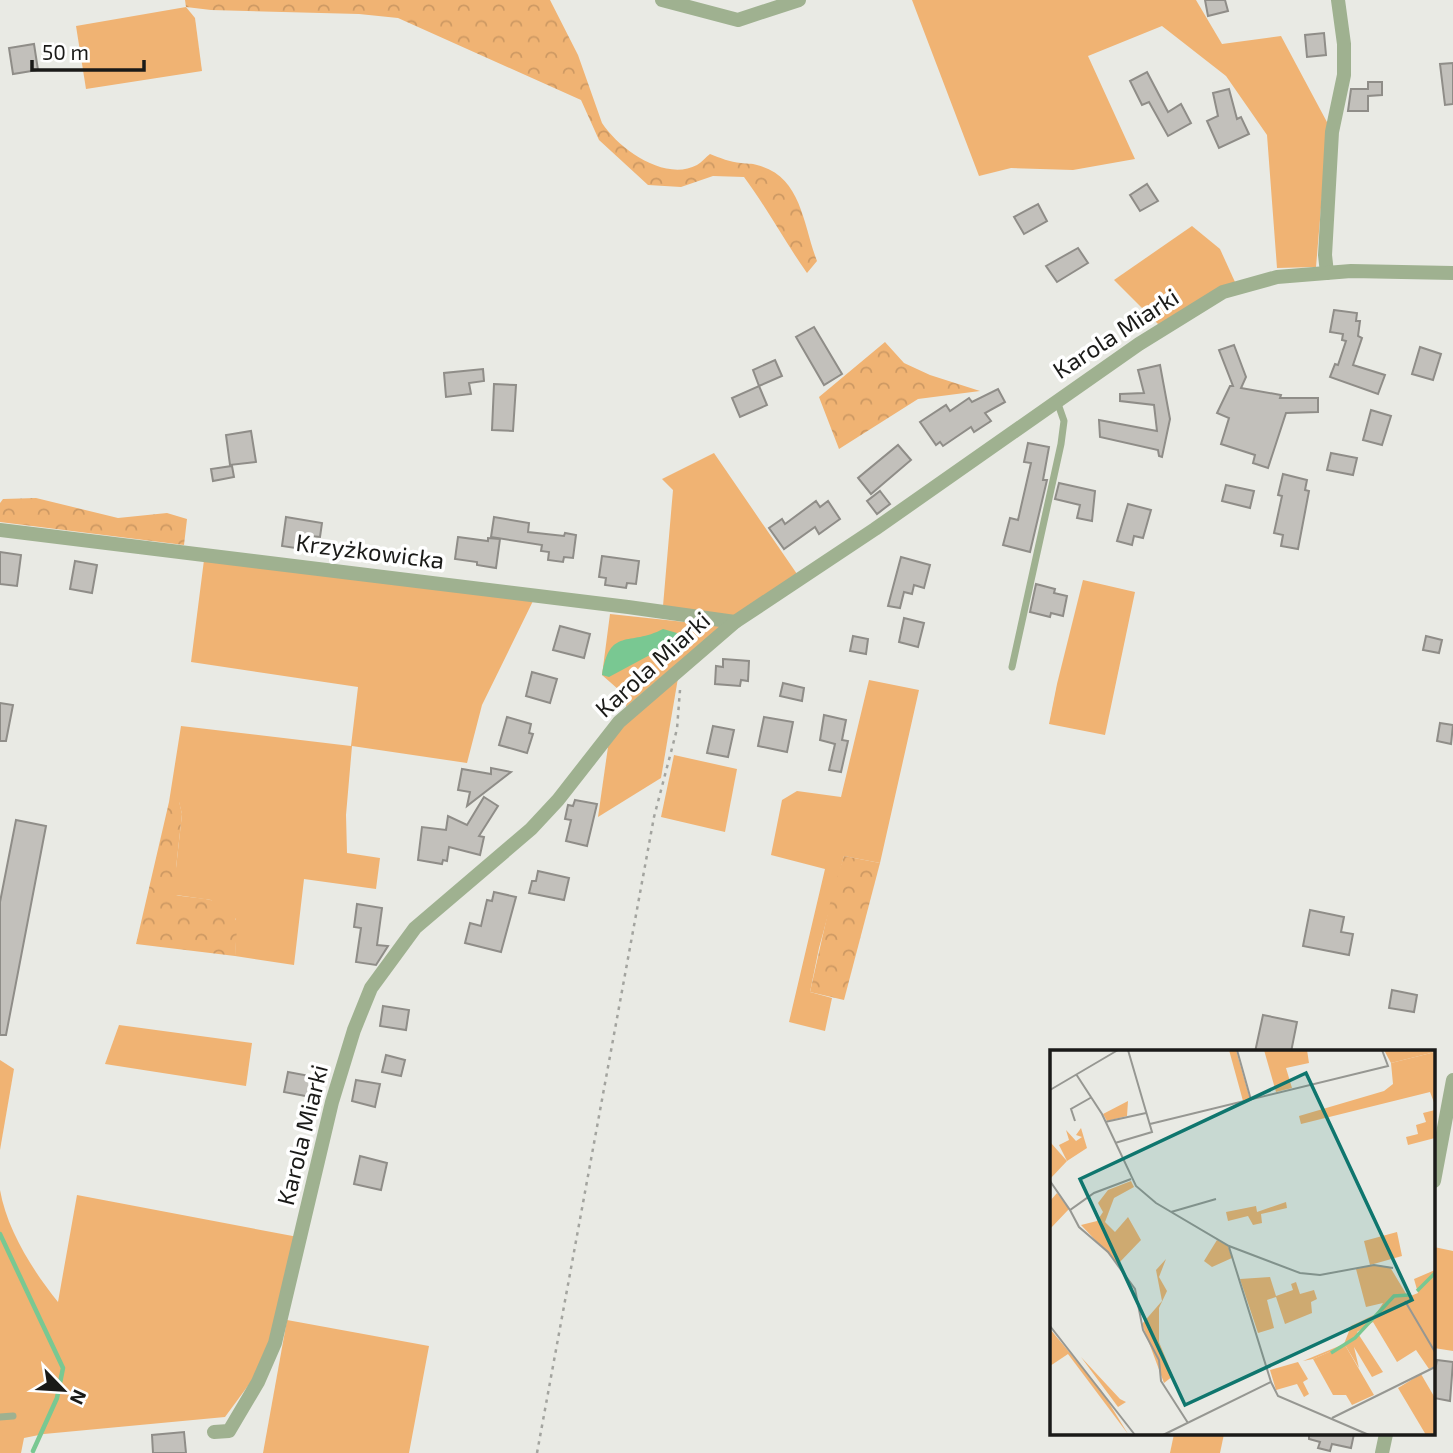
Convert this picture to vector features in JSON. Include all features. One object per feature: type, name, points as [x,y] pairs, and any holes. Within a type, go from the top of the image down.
[{"type":"street","points":[[662,0],[738,20],[799,0]]},
{"type":"street","points":[[1326,273],[1332,132],[1344,75],[1344,44],[1338,0]]},
{"type":"street","name":"Karola Miarki","points":[[214,1432],[229,1431],[258,1382],[275,1343],[332,1102],[354,1030],[371,988],[415,928],[531,829],[558,800],[619,722],[735,622],[864,536],[1139,344],[1223,292],[1277,278],[1326,273],[1453,273]]},
{"type":"street","name":"Krzyżkowicka","points":[[0,530],[735,622]]},
{"type":"street","points":[[1436,1171],[1453,1080]]},
{"type":"lane","points":[[1012,667],[1064,421],[1056,401]]},
{"type":"lane","points":[[0,1417],[13,1416]]},
{"type":"path","points":[[537,1453],[654,817],[677,729],[682,668]]},
{"type":"green space","points":[[185,0],[550,0],[578,55],[602,123],[620,143],[644,160],[671,169],[697,165],[710,154],[733,162],[755,164],[772,171],[792,191],[799,204],[817,261],[807,273],[744,177],[713,176],[681,187],[648,185],[599,140],[581,100],[398,18],[359,14],[211,10],[186,7]]},
{"type":"green space","points":[[912,0],[1196,0],[1222,44],[1281,36],[1328,124],[1316,267],[1277,268],[1267,135],[1226,76],[1162,26],[1088,56],[1135,159],[1073,170],[1011,168],[979,176]]},
{"type":"green space","points":[[186,7],[195,18],[202,71],[86,89],[76,26]]},
{"type":"green space","points":[[1192,226],[1220,249],[1235,282],[1159,325],[1114,280]]},
{"type":"green space","points":[[885,342],[904,363],[930,375],[980,391],[918,399],[839,449],[819,397]]},
{"type":"green space","points":[[714,453],[797,574],[733,617],[663,606],[673,490],[662,479]]},
{"type":"green space","points":[[36,498],[118,518],[167,513],[187,519],[184,545],[0,522],[0,503],[3,499]]},
{"type":"green space","points":[[204,560],[533,601],[482,705],[467,763],[352,746],[346,815],[347,853],[380,858],[376,889],[304,879],[294,965],[235,956],[236,919],[211,900],[176,895],[182,814],[179,802],[169,802],[181,726],[351,746],[358,687],[191,662]]},
{"type":"green space","points":[[1083,580],[1135,592],[1105,735],[1049,724]]},
{"type":"green space","points":[[610,614],[722,626],[626,707],[627,697],[602,675]]},
{"type":"green space","points":[[678,678],[661,778],[598,817],[608,747],[624,724]]},
{"type":"green space","points":[[869,680],[919,690],[880,863],[844,856],[810,992],[832,998],[825,1031],[789,1022],[825,869],[771,855],[782,800],[797,791],[841,797]]},
{"type":"green space","points":[[674,755],[737,769],[725,832],[661,817]]},
{"type":"green space","points":[[179,801],[182,814],[176,895],[217,902],[231,910],[237,926],[235,956],[136,944],[169,802]]},
{"type":"green space","points":[[844,856],[880,863],[844,1000],[810,992],[833,890]]},
{"type":"green space","points":[[119,1025],[252,1043],[246,1086],[105,1064]]},
{"type":"green space","points":[[0,1060],[14,1069],[0,1150]]},
{"type":"green space","points":[[0,1190],[8,1220],[22,1249],[58,1302],[77,1195],[298,1237],[270,1349],[253,1379],[225,1417],[44,1434],[24,1438],[21,1453],[0,1453]]},
{"type":"green space","points":[[1436,1247],[1453,1251],[1453,1351],[1436,1348]]},
{"type":"green space","points":[[287,1320],[429,1346],[409,1453],[263,1453]]},
{"type":"green space","points":[[1174,1436],[1224,1436],[1220,1453],[1170,1453]]},
{"type":"shaded area","points":[[663,629],[677,633],[682,639],[680,644],[661,655],[648,656],[609,677],[602,675],[610,650],[616,644]]},
{"type":"building","points":[[1205,0],[1225,0],[1228,11],[1208,16]]},
{"type":"building","points":[[1324,33],[1326,55],[1307,57],[1305,35]]},
{"type":"building","points":[[34,44],[38,70],[13,74],[9,48]]},
{"type":"building","points":[[1453,63],[1453,104],[1445,105],[1440,64]]},
{"type":"building","points":[[1147,72],[1168,112],[1181,104],[1191,123],[1168,136],[1149,102],[1142,105],[1130,81]]},
{"type":"building","points":[[1368,82],[1382,82],[1382,95],[1368,96],[1368,111],[1348,111],[1351,89],[1368,89]]},
{"type":"building","points":[[1229,89],[1237,119],[1241,117],[1249,134],[1219,148],[1207,121],[1218,116],[1213,93]]},
{"type":"building","points":[[1147,184],[1158,201],[1140,211],[1130,195]]},
{"type":"building","points":[[1038,204],[1047,221],[1024,234],[1014,217]]},
{"type":"building","points":[[1078,248],[1088,263],[1057,282],[1046,266]]},
{"type":"building","points":[[1334,310],[1357,313],[1356,321],[1360,321],[1358,336],[1362,338],[1353,365],[1385,375],[1378,394],[1330,377],[1335,364],[1338,365],[1346,341],[1342,340],[1343,334],[1330,332]]},
{"type":"building","points":[[814,327],[842,374],[824,385],[796,337]]},
{"type":"building","points":[[1234,345],[1246,377],[1241,388],[1281,395],[1280,398],[1318,398],[1318,412],[1286,413],[1268,468],[1253,463],[1255,455],[1221,444],[1229,418],[1217,413],[1230,386],[1233,386],[1219,350]]},
{"type":"building","points":[[1420,347],[1441,354],[1433,380],[1412,374]]},
{"type":"building","points":[[775,360],[782,376],[759,386],[753,370]]},
{"type":"building","points":[[1160,365],[1170,419],[1162,457],[1159,456],[1158,450],[1100,437],[1099,420],[1157,431],[1154,405],[1120,401],[1120,394],[1144,393],[1138,370]]},
{"type":"building","points":[[483,369],[484,381],[469,383],[471,394],[446,397],[444,373]]},
{"type":"building","points":[[494,384],[516,385],[513,431],[492,430]]},
{"type":"building","points":[[759,386],[767,405],[740,417],[732,398]]},
{"type":"building","points":[[998,389],[1005,402],[985,413],[991,421],[974,432],[971,427],[943,446],[940,442],[936,445],[920,422],[946,405],[950,411],[969,398],[972,402]]},
{"type":"building","points":[[1371,410],[1391,416],[1382,445],[1363,440]]},
{"type":"building","points":[[251,431],[256,462],[230,465],[226,435]]},
{"type":"building","points":[[1028,443],[1049,447],[1043,480],[1047,480],[1030,552],[1003,545],[1010,518],[1018,520],[1031,463],[1024,462]]},
{"type":"building","points":[[898,445],[911,460],[871,494],[858,478]]},
{"type":"building","points":[[1331,453],[1357,458],[1353,475],[1327,470]]},
{"type":"building","points":[[232,466],[234,477],[213,481],[211,469]]},
{"type":"building","points":[[1283,474],[1307,480],[1305,490],[1309,491],[1298,549],[1281,546],[1283,535],[1274,533],[1282,496],[1278,495]]},
{"type":"building","points":[[1059,483],[1095,491],[1092,521],[1077,518],[1080,505],[1055,499]]},
{"type":"building","points":[[1226,485],[1254,491],[1250,508],[1222,501]]},
{"type":"building","points":[[880,491],[890,504],[877,514],[867,501]]},
{"type":"building","points":[[816,501],[820,507],[828,501],[840,519],[819,534],[815,527],[784,549],[769,528],[782,519],[785,524]]},
{"type":"building","points":[[1128,504],[1151,510],[1143,538],[1134,536],[1132,545],[1117,541]]},
{"type":"building","points":[[286,517],[322,523],[320,537],[311,536],[309,550],[282,546]]},
{"type":"building","points":[[494,517],[529,523],[528,532],[576,535],[573,558],[564,557],[563,562],[548,560],[549,552],[541,551],[542,545],[491,537]]},
{"type":"building","points":[[458,537],[488,541],[488,538],[500,539],[496,568],[455,559]]},
{"type":"building","points":[[0,552],[21,555],[17,586],[0,584]]},
{"type":"building","points":[[602,556],[639,561],[636,584],[627,583],[626,588],[605,585],[606,578],[599,577]]},
{"type":"building","points":[[901,557],[930,565],[924,588],[914,585],[912,594],[904,592],[900,608],[888,606]]},
{"type":"building","points":[[75,561],[97,565],[92,593],[70,589]]},
{"type":"building","points":[[1036,584],[1055,589],[1054,593],[1067,596],[1063,616],[1051,613],[1050,617],[1030,612]]},
{"type":"building","points":[[904,618],[924,623],[918,647],[899,642]]},
{"type":"building","points":[[560,626],[590,634],[584,658],[553,650]]},
{"type":"building","points":[[853,636],[868,639],[866,654],[850,651]]},
{"type":"building","points":[[1426,636],[1442,640],[1439,653],[1423,650]]},
{"type":"building","points":[[723,659],[749,661],[748,681],[741,680],[740,686],[715,684],[716,666],[723,667]]},
{"type":"building","points":[[532,672],[557,679],[550,703],[526,696]]},
{"type":"building","points":[[783,683],[804,688],[802,701],[780,696]]},
{"type":"building","points":[[0,703],[13,705],[6,741],[0,741]]},
{"type":"building","points":[[824,715],[846,720],[842,740],[848,741],[841,772],[829,770],[835,744],[820,740]]},
{"type":"building","points":[[507,717],[531,724],[529,733],[533,734],[527,753],[499,745]]},
{"type":"building","points":[[764,717],[793,722],[787,752],[758,746]]},
{"type":"building","points":[[1440,723],[1453,725],[1451,744],[1437,741]]},
{"type":"building","points":[[713,726],[734,730],[728,757],[707,753]]},
{"type":"building","points":[[491,768],[511,772],[467,806],[470,792],[458,790],[462,769],[491,774]]},
{"type":"building","points":[[484,797],[498,806],[479,836],[484,837],[480,855],[449,847],[447,861],[443,860],[442,864],[418,860],[422,827],[446,830],[448,816],[467,825]]},
{"type":"building","points":[[575,800],[597,804],[587,846],[566,841],[571,820],[565,819],[568,805],[573,806]]},
{"type":"building","points":[[16,820],[46,826],[6,1035],[0,1035],[0,902]]},
{"type":"building","points":[[538,871],[569,878],[564,900],[529,893]]},
{"type":"building","points":[[494,892],[516,897],[501,952],[465,943],[470,923],[481,926],[487,900],[492,901]]},
{"type":"building","points":[[357,904],[382,908],[377,945],[388,946],[376,965],[356,962],[361,928],[354,927]]},
{"type":"building","points":[[1310,910],[1344,917],[1341,932],[1353,934],[1349,955],[1303,946]]},
{"type":"building","points":[[1392,990],[1417,995],[1414,1012],[1389,1008]]},
{"type":"building","points":[[383,1006],[409,1010],[406,1030],[380,1026]]},
{"type":"building","points":[[1263,1015],[1297,1022],[1291,1050],[1255,1050]]},
{"type":"building","points":[[386,1055],[405,1060],[401,1076],[382,1072]]},
{"type":"building","points":[[288,1072],[315,1077],[311,1097],[284,1092]]},
{"type":"building","points":[[356,1080],[380,1084],[375,1107],[352,1101]]},
{"type":"building","points":[[360,1156],[387,1163],[381,1190],[354,1184]]},
{"type":"building","points":[[1437,1360],[1453,1362],[1450,1401],[1436,1398]]},
{"type":"building","points":[[184,1432],[186,1453],[153,1453],[152,1435]]},
{"type":"building","points":[[1309,1436],[1354,1436],[1351,1448],[1332,1444],[1330,1451],[1318,1448],[1320,1442],[1309,1439]]},
{"type":"waterway","points":[[0,1234],[63,1368],[57,1398],[33,1451]]}]
